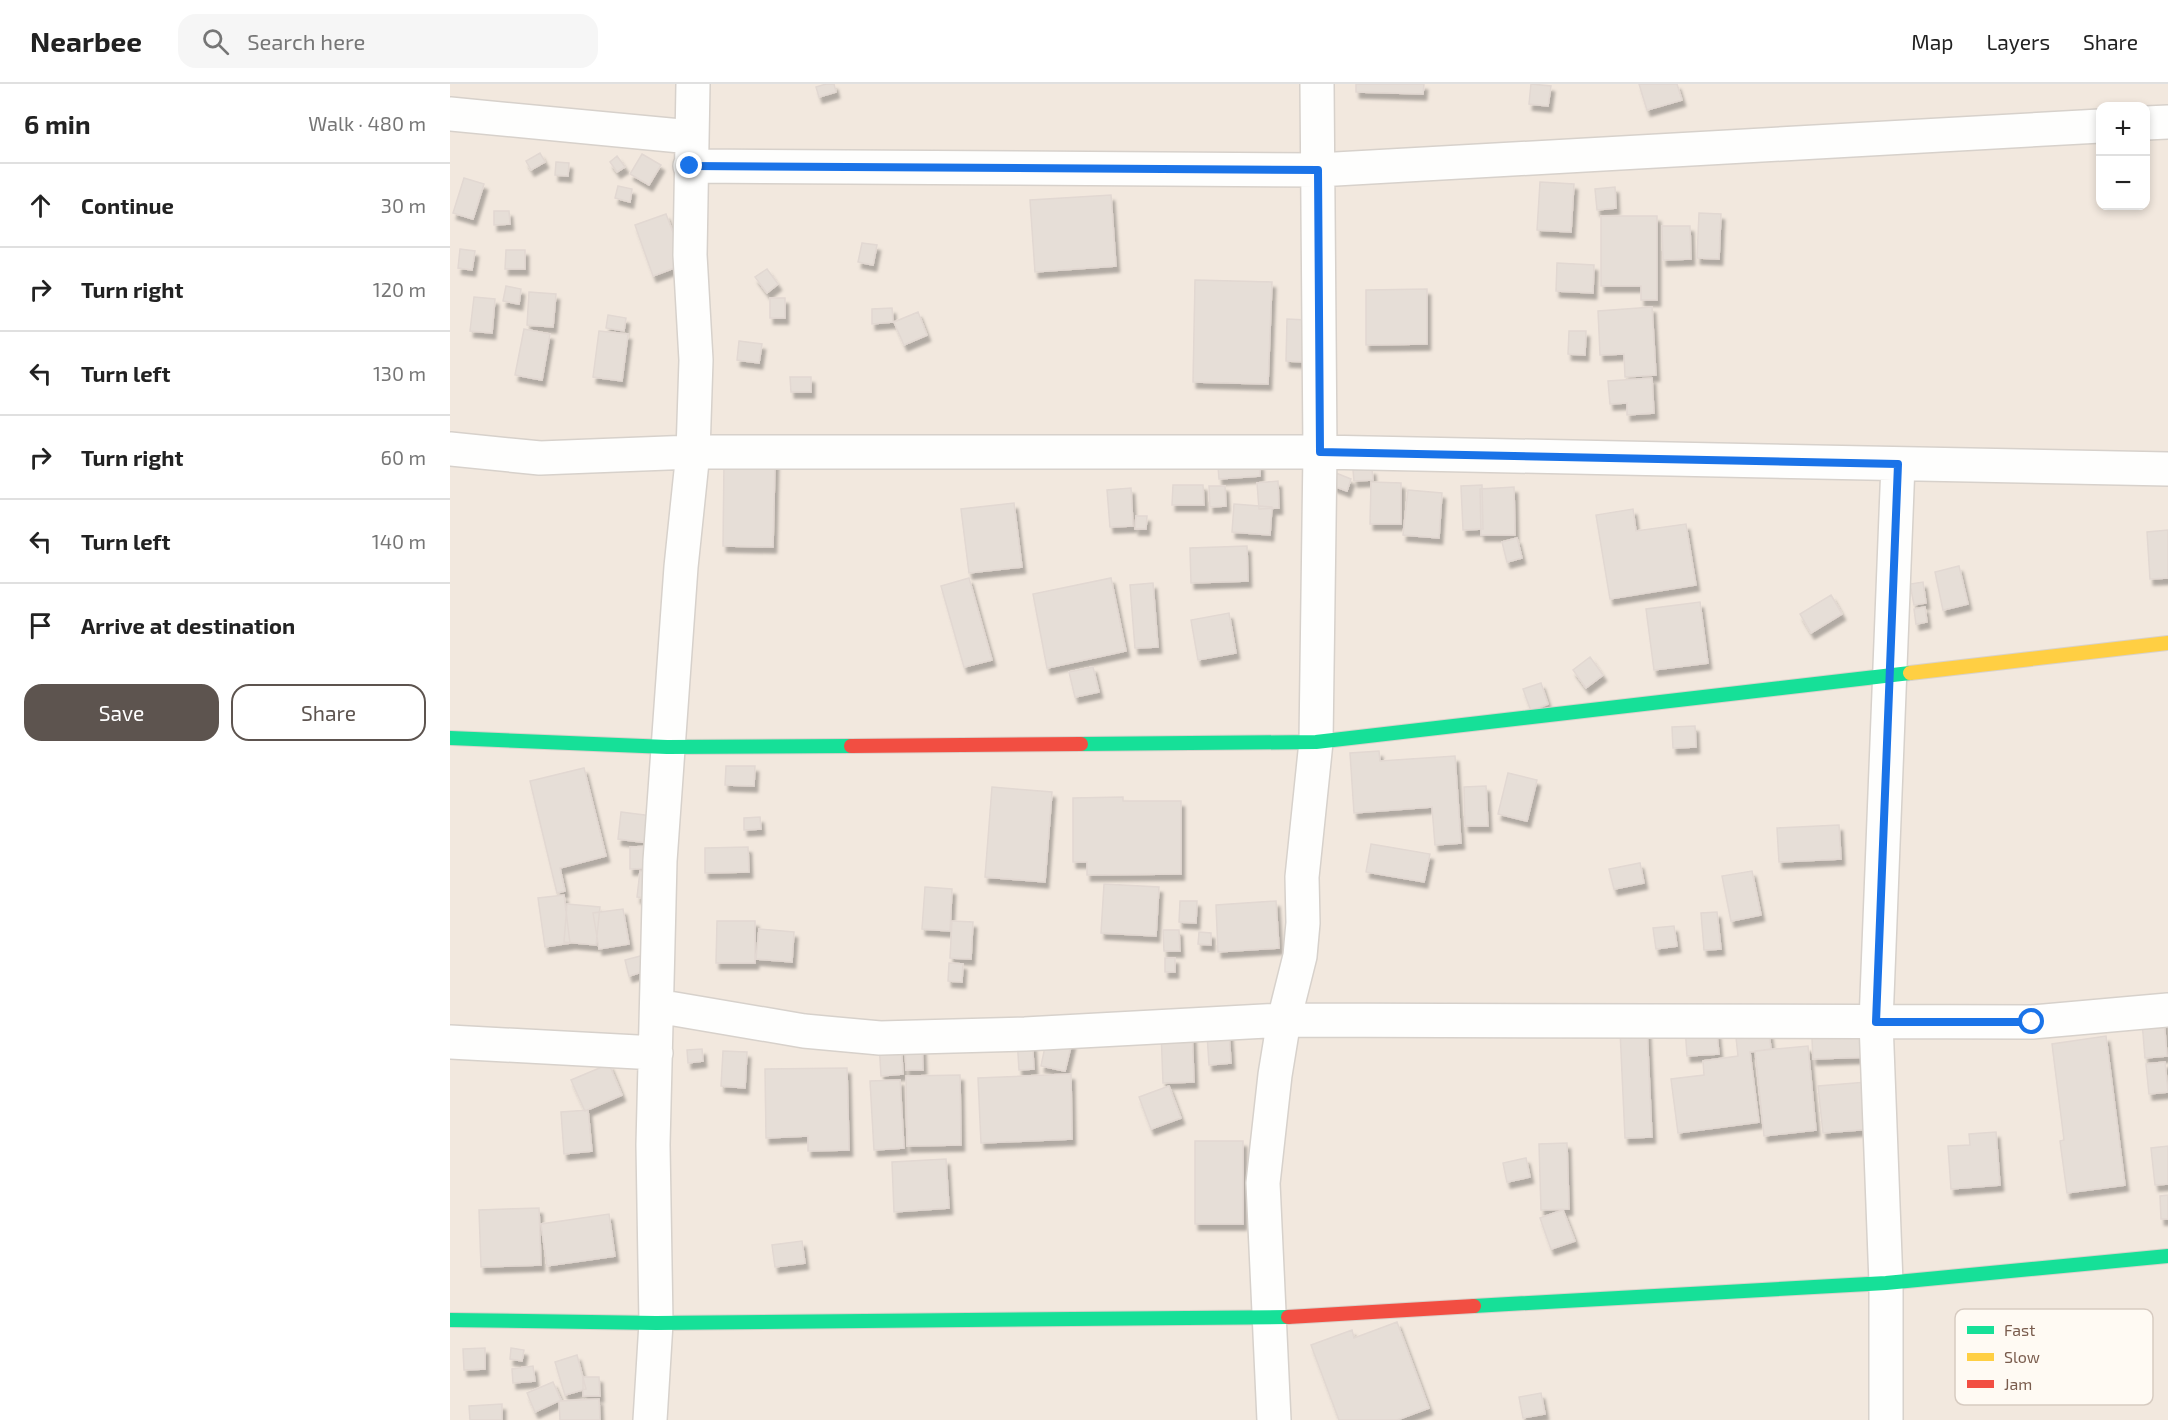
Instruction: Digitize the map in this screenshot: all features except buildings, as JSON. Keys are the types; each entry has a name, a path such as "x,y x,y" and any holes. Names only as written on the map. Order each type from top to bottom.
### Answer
{"street":[{"path":"650,1420 656,1323 653,1166 660,861 681,567 693,452 696,360 690,255 693,84"},
{"path":"1275,1420 1263,1183 1284,1020 1300,956 1303,923 1302,877 1316,742 1320,452 1317,84"},
{"path":"450,114 691,152 1318,170 2096,126"},
{"path":"2150,123 2168,122"},
{"path":"450,449 540,458 693,452 1320,452 2168,469"},
{"path":"1886,1420 1886,1283 1876,1022 1898,464"},
{"path":"450,738 667,747 1316,742 2168,643"},
{"path":"657,1006 804,1031 880,1038 1025,1034 1284,1020 2032,1022 2168,1010"},
{"path":"450,1042 656,1053"},
{"path":"450,1320 656,1323 1269,1318 1886,1283 2168,1256"}],"shaded area":[{"path":"450,84 2168,84 2168,1420 450,1420"}],"traffic: fast":[{"path":"1081,744 1316,742 1910,673"},
{"path":"450,738 667,747 851,746"},
{"path":"1474,1306 1886,1283 2168,1256"},
{"path":"450,1320 656,1323 1288,1317"}],"traffic: slow":[{"path":"1910,673 2168,643"}],"traffic: jam":[{"path":"851,746 1081,744"},
{"path":"1288,1317 1474,1306"}],"route":[{"path":"690,166 1318,170 1320,452 1898,464 1876,1022 2032,1022"}]}
